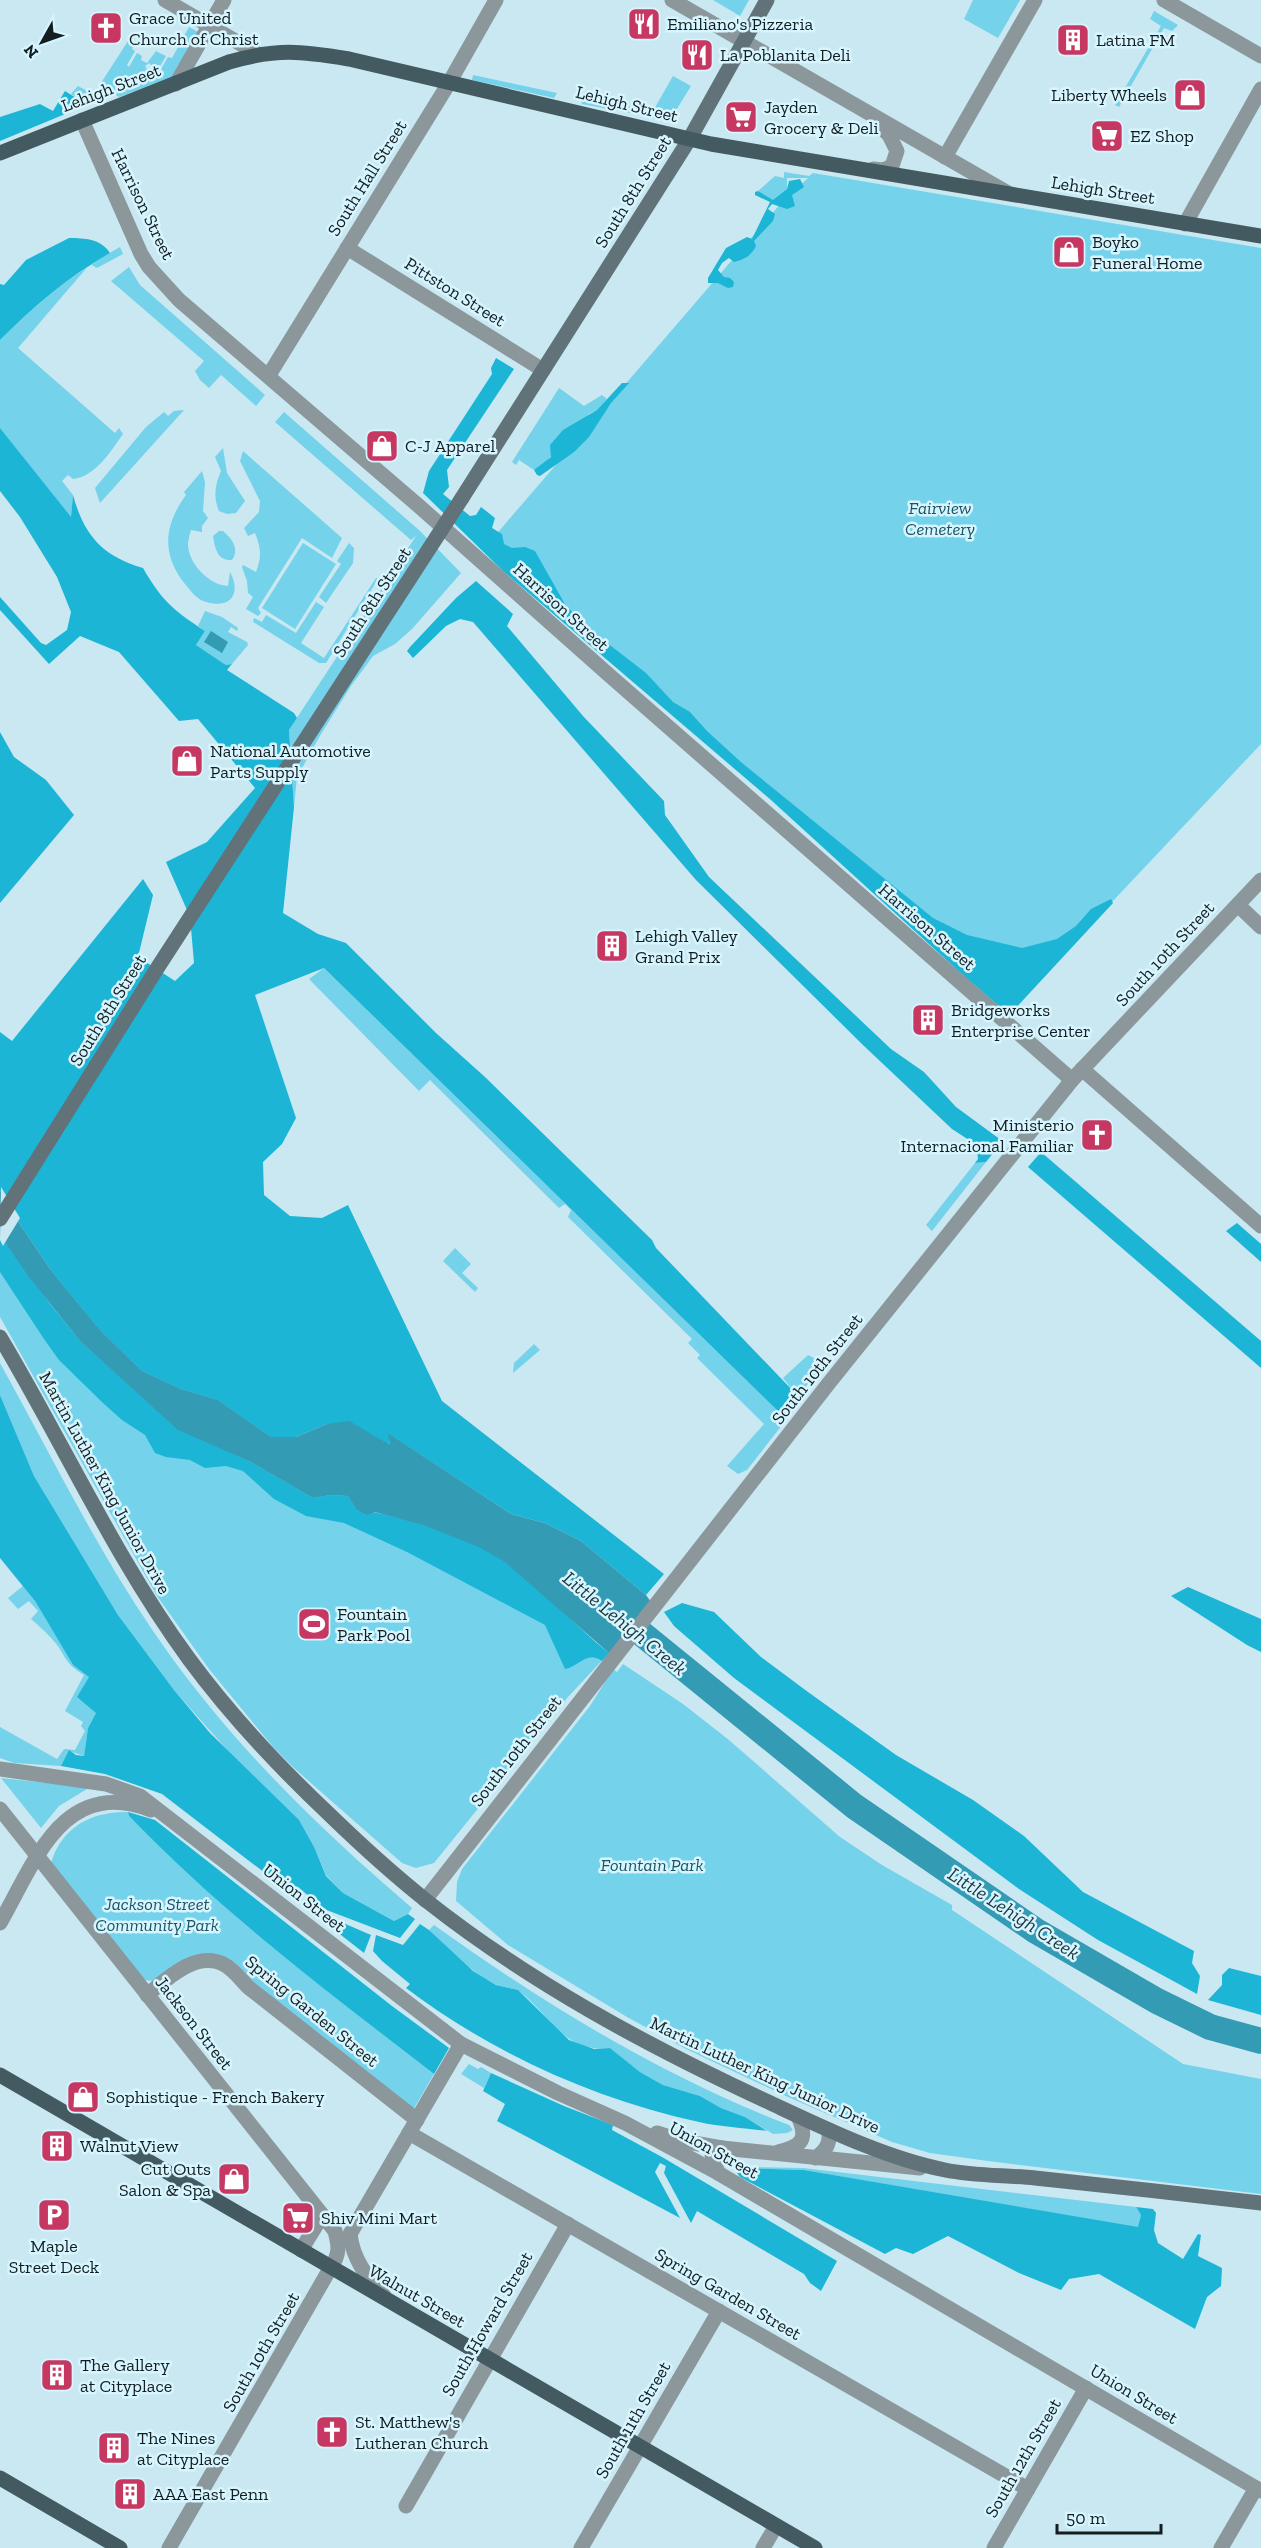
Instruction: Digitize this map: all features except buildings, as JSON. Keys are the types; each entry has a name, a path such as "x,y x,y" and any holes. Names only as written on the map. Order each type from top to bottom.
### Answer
{"main road":[{"name":"South 8th Street","path":"0,1219 158,967 279,784 689,140 767,0"},
{"name":"Lehigh Street","path":"0,153 229,62 258,54 301,51 349,59 689,140 1261,236"},
{"name":"Martin Luther King Junior Drive","path":"0,1337 120,1555 189,1660 212,1690 286,1773 376,1859 425,1900 507,1959 591,2011 689,2065 829,2130 902,2158 947,2171 1041,2178 1261,2203"},
{"name":"Walnut Street","path":"0,2075 815,2548"},
{"path":"0,2478 120,2548"}],"street":[{"path":"165,0 258,54"},
{"path":"176,84 224,0"},
{"name":"South Hall Street","path":"269,375 449,83 496,0"},
{"path":"672,0 1011,195"},
{"path":"945,157 1035,0"},
{"path":"1164,0 1261,56"},
{"path":"1185,224 1261,89"},
{"path":"828,164 883,170 892,166 897,151 889,135 861,108"},
{"name":"Harrison Street","path":"82,120 149,267 179,300 269,375 1077,1075 1261,1226"},
{"name":"Pittston Street","path":"347,248 543,370"},
{"name":"South 10th Street","path":"425,1900 829,1383 1077,1075 1261,880"},
{"path":"1238,905 1261,927"},
{"name":"Union Street","path":"0,1769 123,1789 140,1796 461,2044 549,2089 625,2123 718,2173 1258,2489"},
{"name":"Union Street","path":"0,1923 38,1857 63,1821 84,1807 98,1802 129,1803 168,1816"},
{"name":"Jackson Street","path":"0,1809 335,2231"},
{"name":"Spring Garden Street","path":"147,1995 185,1967 202,1961 223,1964 413,2126 568,2224 1028,2489"},
{"path":"392,2304 358,2264 350,2234 461,2044"},
{"path":"772,2153 798,2145 803,2138 804,2129 798,2115"},
{"path":"625,2123 682,2140 722,2148 947,2171"},
{"path":"816,2158 826,2150 830,2141 829,2130"},
{"path":"718,2173 712,2155 716,2150 722,2148"},
{"path":"301,2250 317,2224 309,2198"},
{"name":"South Howard Street","path":"406,2506 568,2224"},
{"path":"335,2231 341,2235 350,2234"},
{"path":"331,2268 338,2256 339,2248 335,2231"},
{"name":"South 10th Street","path":"170,2548 331,2268"},
{"name":"South 11th Street","path":"582,2548 719,2311"},
{"name":"South 12th Street","path":"994,2548 1086,2388"},
{"path":"1221,2548 1258,2489"},
{"path":"763,2548 776,2526"}],"green space":[{"path":"713,0 749,0 740,16"},
{"path":"973,0 1020,0 998,38 964,19"},
{"path":"1154,11 1178,25 1172,31 1164,28 1119,107 1115,105 1161,26 1150,19"},
{"path":"189,27 198,32 171,78 119,97 99,86 128,41 135,44 132,49 135,51 127,65 129,67 137,53 142,56 141,60 147,63 156,51 166,56 159,68 149,63 145,66 147,69 143,73 148,78 155,69 160,71 168,57 172,58"},
{"path":"473,75 557,93 554,98 472,80"},
{"path":"673,76 691,86 670,120 649,118"},
{"path":"78,86 102,99 87,105 71,94"},
{"path":"581,99 634,108 630,113 582,104"},
{"name":"Fairview Cemetery","path":"784,172 809,176 813,173 1261,248 1261,744 1011,1009 487,545 782,202 808,178 787,178 787,189 773,201 758,191 775,176 784,178"},
{"path":"120,247 123,254 97,268 91,265"},
{"path":"88,267 18,348 115,433 119,428 123,434 108,455 88,474 73,479 68,475 62,481 73,495 71,518 0,428 0,340 42,301"},
{"path":"129,267 140,285 265,395 256,406 221,375 209,388 200,380 195,371 204,361 111,281"},
{"path":"559,388 584,406 602,395 607,399 597,410 589,414 543,465 534,470 519,460 516,465 512,462"},
{"path":"184,410 100,503 95,488 146,427 164,412 168,416 174,411"},
{"path":"284,412 420,531 461,573 412,629 395,644 373,656 351,686 297,777 294,807 289,730 416,536 411,540 275,422"},
{"path":"223,448 227,473 245,501 236,513 227,514 219,511 215,496 221,471 215,457"},
{"path":"243,451 342,538 332,558 302,538 258,608 261,613 258,616 246,609 253,597 248,593 242,567 243,565 256,572 258,566 260,548 257,538 255,533 248,536 244,528 259,512 260,501 240,461"},
{"path":"202,471 205,482 203,511 208,518 202,526 202,532 191,530 188,542 189,551 196,565 207,577 221,585 228,586 230,572 235,587 232,598 214,604 199,599 177,573 169,551 168,540 173,517 186,495 184,492"},
{"path":"223,531 234,544 235,552 232,560 220,556 216,549 213,536"},
{"path":"303,543 336,564 295,629 262,608"},
{"path":"349,543 354,548 353,563 326,603 319,597 341,564 337,561"},
{"path":"376,578 378,579 326,663 319,663 253,622 254,618 262,622 266,615 296,633 316,602 324,607 301,643 324,658"},
{"path":"205,611 222,617 238,628 237,631 231,627 228,632 247,642 248,645 232,664 226,665 196,645 205,631 198,626"},
{"path":"324,968 780,1413 795,1393 783,1378 808,1355 824,1363 789,1408 793,1411 747,1470 738,1474 727,1466 764,1424 697,1358 700,1355 688,1343 692,1339 568,1217 571,1210 565,1204 559,1208 430,1080 419,1091 309,979"},
{"path":"986,1162 932,1231 926,1225 975,1163"},
{"path":"0,1235 609,1653 568,1697 434,1863 416,1868 402,1863 295,1769 273,1747 209,1669 157,1596 0,1317"},
{"path":"455,1248 471,1264 462,1273 478,1288 475,1292 443,1261"},
{"path":"534,1344 540,1350 513,1373 514,1363"},
{"path":"0,1363 112,1566 181,1670 241,1743 306,1812 412,1908 408,1914 394,1921 343,1893 326,1875 315,1849 174,1690 118,1615 34,1476 0,1395"},
{"path":"23,1586 35,1601 73,1665 90,1677 96,1713 88,1728 84,1756 69,1751 61,1766 14,1763 0,1758 0,1727 57,1759 64,1749 75,1750 85,1731 81,1726 83,1722 65,1711 84,1675 68,1662 57,1644 31,1619 38,1611 29,1601 18,1609 8,1598"},
{"name":"Fountain Park","path":"623,1664 683,1704 729,1740 840,1837 882,1865 952,1905 952,1910 1183,2064 1261,2079 1261,2194 930,2153 892,2142 686,2049 627,2017 508,1945 456,1901 457,1882 462,1869 590,1706 613,1669 617,1672"},
{"path":"1,1778 87,1789 59,1806 41,1828"},
{"name":"Jackson Street Community Park","path":"128,1812 129,1816 164,1852 239,1919 434,2074 413,2110 226,1960 215,1955 192,1956 153,1981 144,1980 51,1863 63,1839 80,1823 103,1814"},
{"path":"434,1925 518,1983 605,2036 695,2084 789,2125 793,2130 773,2134 745,2117 721,2108 700,2096 663,2085 640,2072 610,2048 594,2048 569,2039 520,1992 496,1985 467,1966 429,1930"},
{"path":"469,2064 491,2073 484,2088 461,2074"},
{"path":"739,2168 803,2168 1136,2207 1141,2215 1139,2228 804,2170"}],"shaded area":[{"path":"65,91 87,105 0,141 0,117 40,104 53,111"},
{"path":"800,179 804,187 792,195 795,206 787,209 772,204 768,209 775,214 773,221 754,241 756,246 752,252 741,260 734,262 729,258 722,263 718,270 724,277 734,282 733,287 708,283 708,278 726,248 747,237 752,239 770,202 755,195 755,192 758,191 773,200 787,189 789,181"},
{"path":"69,238 97,242 110,253 52,293 0,340 0,284 4,285 26,260"},
{"path":"496,358 514,369 447,470 449,487 443,494 470,516 476,515 481,507 495,518 492,528 502,534 504,544 512,548 525,547 535,551 566,606 593,632 646,673 673,702 690,712 742,763 933,918 967,935 1022,948 1057,939 1076,926 1091,909 1111,899 1113,903 1014,1010 1010,1011 1000,1007 964,976 771,800 503,571 423,493 429,471 492,374 491,368"},
{"path":"622,383 629,383 611,403 589,437 574,452 540,476 537,475 534,470 551,457 550,445 563,430 597,410"},
{"path":"0,428 71,517 73,495 83,522 97,542 116,557 143,568 169,604 205,631 196,645 226,665 232,664 227,670 294,713 297,718 289,730 294,807 283,913 318,934 346,943 436,1033 485,1077 652,1240 656,1248 795,1393 780,1413 324,968 255,995 296,1118 282,1144 263,1162 264,1195 290,1216 322,1218 348,1205 442,1401 664,1574 646,1595 581,1541 545,1523 511,1514 389,1434 390,1446 327,1424 296,1437 271,1437 218,1400 181,1389 142,1371 101,1331 53,1273 0,1190 0,1032 12,1041 143,879 153,895 138,957 175,981 194,963 190,917 166,862 207,842 255,788 198,719 179,721 119,652 80,636 49,664 0,610 0,597 41,643 46,645 67,630 71,612 57,577 20,517 0,491"},
{"path":"476,581 513,614 507,626 583,716 664,801 665,815 709,877 891,1049 924,1072 956,1107 1001,1140 1002,1142 986,1162 975,1163 978,1159 977,1151 972,1142 952,1129 864,1046 696,880 473,622 460,619 446,626 413,658 407,651 410,647 456,598"},
{"path":"0,732 14,757 46,780 74,815 0,903"},
{"path":"1041,1152 1261,1341 1261,1368 1028,1167"},
{"path":"1237,1223 1261,1244 1261,1262 1226,1231"},
{"path":"0,1235 80,1341 178,1429 251,1462 313,1498 330,1495 348,1496 356,1509 434,1528 473,1543 506,1562 609,1653 602,1661 592,1657 565,1669 545,1625 407,1552 344,1523 306,1516 274,1499 243,1471 226,1466 205,1468 190,1460 155,1453 145,1435 122,1420 103,1403 59,1360 44,1339 0,1272"},
{"path":"0,1395 34,1476 118,1615 174,1690 210,1733 299,1820 315,1849 326,1876 343,1893 394,1921 408,1914 415,1919 400,1938 324,1909 298,1887 291,1893 162,1794 105,1774 61,1766 69,1750 76,1755 84,1756 88,1728 96,1713 77,1697 89,1677 73,1665 35,1601 0,1558"},
{"path":"1188,1587 1261,1619 1261,1652 1171,1596"},
{"path":"682,1603 714,1612 761,1657 808,1692 896,1755 973,1800 1024,1836 1083,1892 1194,1951 1192,1963 1200,1976 1197,1994 1098,1940 1019,1889 734,1678 674,1626 664,1612"},
{"path":"128,1812 155,1820 449,2048 434,2074 239,1919 164,1852 129,1816"},
{"path":"327,1916 371,1935 364,1953 323,1921"},
{"path":"420,1924 473,1971 496,1985 518,1990 569,2040 594,2049 610,2048 640,2072 663,2085 700,2096 721,2108 745,2117 767,2131 699,2122 621,2100 545,2071 473,2033 406,1988 410,1984 373,1951 376,1935 403,1945"},
{"path":"1229,1968 1261,1976 1261,2015 1208,2000 1222,1985 1222,1975"},
{"path":"491,2073 613,2125 612,2130 662,2157 837,2261 821,2291 810,2283 804,2274 697,2211 691,2223 664,2173 666,2166 660,2163 655,2172 680,2218 497,2121 505,2104 483,2091"},
{"path":"739,2168 804,2170 1138,2227 1141,2215 1136,2207 1153,2209 1156,2213 1154,2230 1158,2243 1183,2259 1198,2234 1201,2235 1198,2256 1222,2268 1221,2286 1207,2297 1195,2329 1099,2274 1069,2279 1061,2290 1019,2273 948,2236 913,2254 896,2248 885,2254 740,2177 737,2173"}],"water":[{"path":"211,631 228,642 222,653 204,642"},
{"path":"0,1190 53,1273 101,1331 142,1371 181,1389 218,1400 271,1437 296,1437 327,1424 349,1421 390,1445 388,1433 511,1514 545,1523 581,1541 646,1595 651,1602 609,1653 505,1562 479,1547 423,1525 375,1512 367,1515 356,1509 348,1496 330,1495 313,1498 251,1462 178,1430 80,1341 29,1277 0,1235"}],"pier":[{"path":"1,1187 20,1218 3,1246 0,1240"}],"waterway":[{"name":"Little Lehigh Creek","path":"615,1612 854,1806 1036,1931 1157,2001 1210,2027 1261,2041"}],"place":[{"name":"Emiliano's Pizzeria","path":"644,24"},
{"name":"Grace United Church of Christ","path":"106,28"},
{"name":"Latina FM","path":"1073,40"},
{"name":"La Poblanita Deli","path":"697,55"},
{"name":"Liberty Wheels","path":"1190,95"},
{"name":"Jayden Grocery & Deli","path":"741,117"},
{"name":"EZ Shop","path":"1107,136"},
{"name":"Boyko Funeral Home","path":"1069,252"},
{"name":"C-J Apparel","path":"382,446"},
{"name":"National Automotive Parts Supply","path":"187,761"},
{"name":"Lehigh Valley Grand Prix","path":"612,946"},
{"name":"Bridgeworks Enterprise Center","path":"928,1020"},
{"name":"Ministerio Internacional Familiar","path":"1097,1135"},
{"name":"Fountain Park Pool","path":"314,1624"},
{"name":"Sophistique - French Bakery","path":"83,2097"},
{"name":"Walnut View","path":"57,2146"},
{"name":"Cut Outs Salon & Spa","path":"234,2179"},
{"name":"Maple Street Deck","path":"54,2215"},
{"name":"Shiv Mini Mart","path":"298,2218"},
{"name":"The Gallery at Cityplace","path":"57,2375"},
{"name":"St. Matthew's Lutheran Church","path":"332,2432"},
{"name":"The Nines at Cityplace","path":"114,2448"},
{"name":"AAA East Penn","path":"130,2494"}]}
